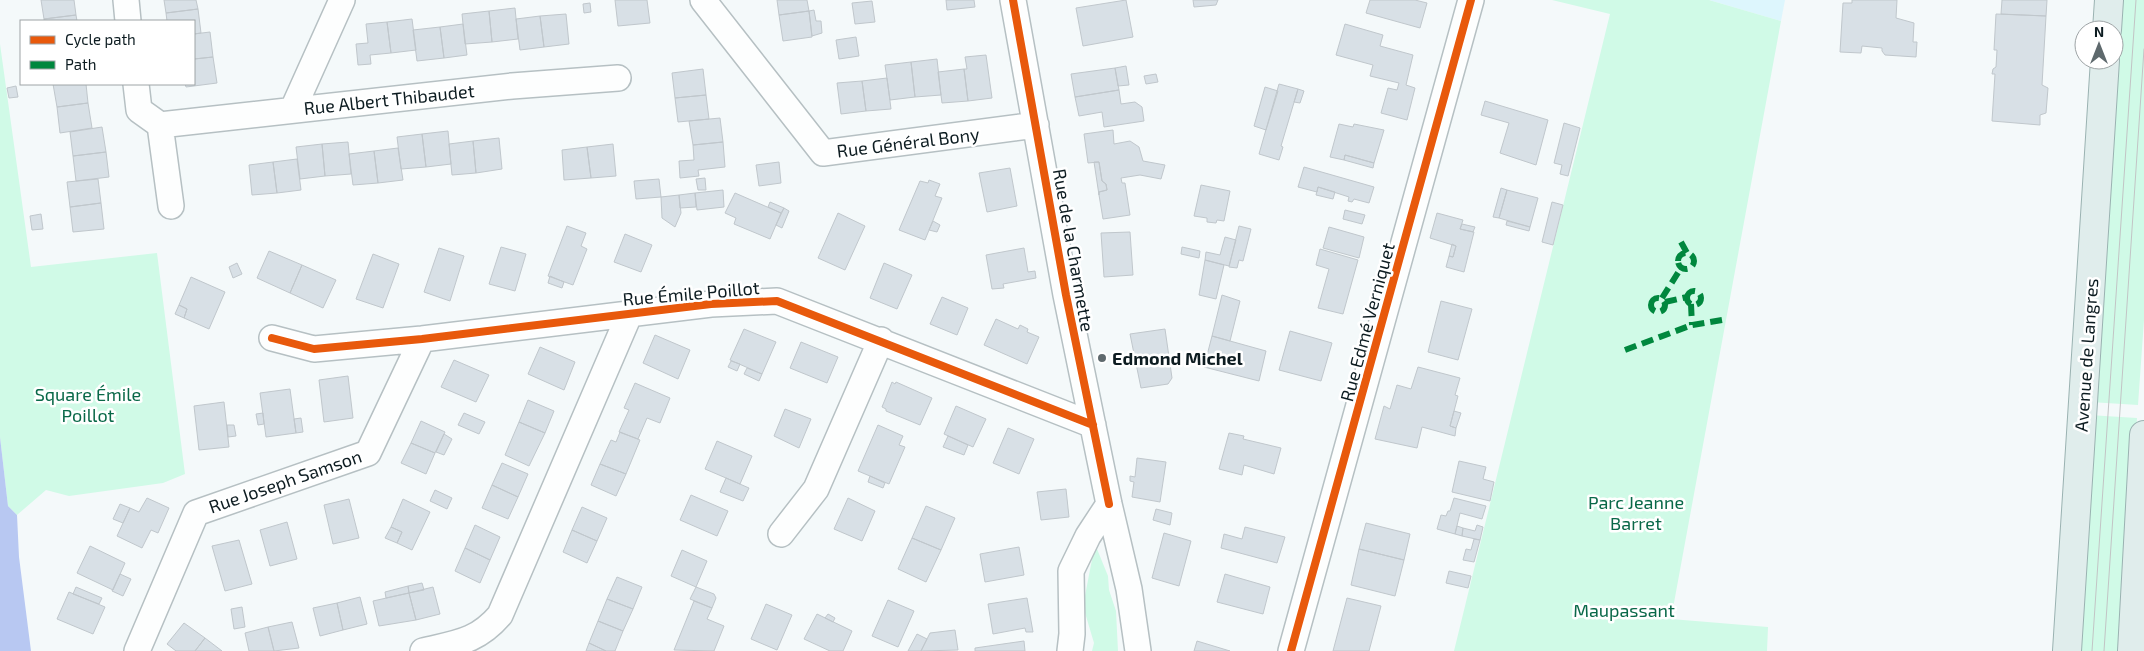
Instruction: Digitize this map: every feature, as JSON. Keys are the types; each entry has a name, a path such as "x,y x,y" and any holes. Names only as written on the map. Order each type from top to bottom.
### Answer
{"main road":[{"path":"2108,20 2109,0"},
{"name":"Avenue de Langres","path":"2067,651 2104,70"},
{"path":"2132,651 2144,435"}],"street":[{"path":"126,0 128,20"},
{"path":"293,109 342,0"},
{"name":"Rue Général Bony","path":"703,0 823,153 1036,125"},
{"name":"Rue de la Charmette","path":"1013,0 1066,295 1104,470 1109,504 1129,589 1138,651"},
{"name":"Rue Edmé Verniquet","path":"1291,651 1471,0"},
{"name":"Rue Albert Thibaudet","path":"160,125 512,86 618,78"},
{"path":"136,85 139,110 160,125 171,206"},
{"name":"Rue Émile Poillot","path":"272,338 314,349 422,339 711,304 777,301 881,340 1093,425"},
{"path":"423,651 473,638 489,628 500,615 630,314"},
{"name":"Rue Joseph Samson","path":"137,651 196,513 368,452 422,339"},
{"path":"781,534 816,489 881,340"},
{"path":"1070,651 1072,634 1071,572 1088,536 1109,504"}],"shaded area":[{"path":"1709,0 1785,0 1781,21"}],"green space":[{"path":"1552,0 1709,0 1781,21 1671,619 1768,627 1767,651 1454,651 1610,14"},
{"path":"2116,0 2144,0 2144,320 2138,405 2090,402 2113,70 2124,70 2124,20 2115,20"},
{"name":"Square Émile Poillot","path":"0,44 31,267 157,253 185,474 163,483 69,496 46,490 17,515 8,506 0,437"},
{"path":"2089,415 2137,418 2123,651 2074,651"},
{"path":"1095,544 1108,576 1109,590 1116,611 1118,651 1092,651 1094,643 1083,606"}],"water":[{"path":"0,437 8,506 17,515 19,557 31,651 0,651"}],"building":[{"path":"41,0 74,0 76,15 44,19"},
{"path":"164,0 196,0 198,9 166,13"},
{"path":"615,0 647,0 650,23 618,26"},
{"path":"777,0 807,0 809,11 779,15"},
{"path":"946,0 974,0 975,7 947,10"},
{"path":"1126,0 1133,37 1083,46 1076,8"},
{"path":"1193,0 1218,0 1216,5 1194,7"},
{"path":"1370,0 1415,0 1427,3 1420,28 1366,13"},
{"path":"1852,0 1897,0 1896,18 1914,23 1913,42 1917,42 1916,57 1885,55 1882,48 1862,46 1861,53 1840,52 1843,3 1852,3"},
{"path":"2002,0 2047,0 2046,16 2001,14"},
{"path":"872,1 875,22 855,24 852,3"},
{"path":"590,3 591,12 584,13 583,4"},
{"path":"515,8 518,39 492,42 489,11"},
{"path":"198,9 201,33 195,34 195,20 167,20 166,13"},
{"path":"814,10 816,21 821,21 822,33 812,36 809,11"},
{"path":"489,11 492,42 465,44 462,14"},
{"path":"809,11 812,37 783,41 779,15"},
{"path":"566,14 569,44 544,47 540,16"},
{"path":"1996,14 2046,16 2042,85 2048,88 2046,113 2040,115 2040,125 1992,121 1995,74 1992,74 1993,69 1996,67 1997,50 1994,50"},
{"path":"76,15 77,20 44,20"},
{"path":"540,16 544,47 520,50 516,19"},
{"path":"412,19 416,50 391,53 387,22"},
{"path":"387,22 391,53 370,55 371,64 358,65 356,44 368,43 366,24"},
{"path":"463,24 467,55 444,58 440,27"},
{"path":"1345,24 1383,35 1380,46 1413,55 1406,85 1415,88 1407,120 1381,113 1388,88 1397,90 1399,83 1370,76 1373,65 1336,55"},
{"path":"440,27 444,58 417,61 413,30"},
{"path":"210,32 213,57 195,59 195,34"},
{"path":"856,37 859,56 839,59 836,40"},
{"path":"986,55 992,98 968,101 964,69 967,69 965,57"},
{"path":"213,57 217,83 186,87 185,85 195,85 195,59"},
{"path":"937,59 941,95 915,97 911,62"},
{"path":"911,62 915,97 890,100 885,65"},
{"path":"1126,66 1129,85 1118,86 1115,68"},
{"path":"1115,68 1119,90 1075,97 1071,74"},
{"path":"703,69 706,95 675,98 672,73"},
{"path":"964,69 968,101 942,103 938,72"},
{"path":"1156,74 1158,82 1146,84 1144,76"},
{"path":"887,78 891,109 866,111 862,81"},
{"path":"862,81 866,111 841,114 837,83"},
{"path":"1279,84 1298,89 1281,146 1283,147 1279,160 1259,154"},
{"path":"53,85 86,85 88,103 57,107"},
{"path":"16,86 18,97 9,98 7,88"},
{"path":"1265,87 1278,91 1266,130 1254,126"},
{"path":"1298,89 1304,91 1300,103 1294,102"},
{"path":"1119,90 1121,104 1135,102 1142,107 1144,121 1104,127 1102,112 1079,116 1075,97"},
{"path":"706,95 709,119 678,122 675,98"},
{"path":"1485,101 1548,120 1536,165 1500,153 1509,123 1481,115"},
{"path":"88,103 92,128 60,133 57,107"},
{"path":"720,118 723,142 693,145 689,121"},
{"path":"1564,123 1580,128 1568,176 1560,174 1562,165 1554,163"},
{"path":"1339,124 1353,127 1354,124 1384,130 1374,163 1345,155 1344,160 1330,157"},
{"path":"102,127 106,152 73,156 70,132"},
{"path":"1113,130 1114,144 1130,141 1139,147 1143,161 1165,165 1161,179 1140,175 1121,178 1122,183 1125,183 1130,215 1103,219 1099,192 1107,190 1106,184 1102,181 1099,162 1088,163 1084,134"},
{"path":"448,131 451,164 426,167 422,134"},
{"path":"422,134 426,167 401,169 397,137"},
{"path":"499,138 502,169 476,173 473,141"},
{"path":"473,141 476,173 452,175 449,144"},
{"path":"348,142 351,174 325,176 322,144"},
{"path":"723,142 725,167 698,170 699,176 680,178 679,161 694,160 693,145"},
{"path":"322,144 325,176 300,179 296,147"},
{"path":"613,144 616,176 591,178 587,147"},
{"path":"587,147 591,178 564,180 562,150"},
{"path":"398,148 403,180 378,183 374,151"},
{"path":"374,151 378,183 353,185 349,154"},
{"path":"106,152 109,177 76,181 73,156"},
{"path":"1345,155 1374,163 1373,168 1344,160"},
{"path":"297,159 301,190 277,193 273,162"},
{"path":"273,162 277,193 252,195 249,165"},
{"path":"779,162 781,183 759,186 756,165"},
{"path":"1094,162 1099,162 1102,181 1106,184 1107,190 1099,192 1099,195"},
{"path":"1304,167 1374,187 1369,203 1354,199 1352,202 1348,201 1349,197 1318,187 1317,192 1298,187"},
{"path":"1010,168 1017,206 987,212 979,173"},
{"path":"705,178 706,190 698,190 696,179"},
{"path":"98,179 101,203 70,207 67,182"},
{"path":"659,179 661,197 636,199 634,181"},
{"path":"929,180 940,184 935,196 942,198 925,240 899,230 920,181 928,183"},
{"path":"1201,185 1230,191 1224,221 1217,220 1216,223 1207,222 1207,218 1194,216"},
{"path":"1318,187 1335,192 1333,199 1316,195"},
{"path":"1501,188 1507,190 1499,218 1493,217"},
{"path":"723,190 724,207 697,210 695,193"},
{"path":"1507,190 1538,198 1530,227 1499,218"},
{"path":"695,193 696,207 680,208 679,195"},
{"path":"735,193 781,213 770,239 734,224 736,218 725,213"},
{"path":"679,195 681,213 675,227 662,218 661,197"},
{"path":"770,202 784,208 781,213 768,207"},
{"path":"1552,202 1563,205 1553,245 1542,242"},
{"path":"101,203 104,229 73,232 70,207"},
{"path":"784,208 789,211 782,228 776,225"},
{"path":"1345,210 1365,215 1362,224 1343,219"},
{"path":"838,213 865,226 845,270 818,258"},
{"path":"1437,213 1463,220 1460,229 1474,232 1464,272 1446,267 1449,256 1453,257 1456,246 1430,238"},
{"path":"41,214 43,229 32,230 30,216"},
{"path":"933,221 940,225 937,232 929,230"},
{"path":"1507,221 1530,227 1529,231 1506,225"},
{"path":"1462,224 1475,227 1473,232 1460,229"},
{"path":"567,226 586,233 581,246 587,249 573,285 548,276"},
{"path":"1239,226 1251,229 1243,261 1239,260 1237,268 1229,267"},
{"path":"1329,227 1364,237 1359,258 1323,248"},
{"path":"1130,232 1133,275 1104,277 1101,233"},
{"path":"625,234 652,245 641,272 614,262"},
{"path":"1225,237 1236,240 1229,266 1205,260 1206,252 1220,255"},
{"path":"1452,244 1456,246 1453,257 1449,256"},
{"path":"501,247 526,254 515,291 489,284"},
{"path":"1182,247 1200,251 1199,258 1181,254"},
{"path":"439,248 464,256 450,301 424,292"},
{"path":"1024,248 1028,272 1035,271 1036,278 1003,284 1004,288 992,289 986,255"},
{"path":"1320,249 1358,260 1343,314 1318,308 1329,269 1316,265"},
{"path":"269,251 302,265 290,293 257,278"},
{"path":"373,254 399,264 383,308 356,299"},
{"path":"1205,260 1224,265 1216,299 1199,295"},
{"path":"237,263 242,274 233,278 229,267"},
{"path":"884,263 912,275 897,309 870,298"},
{"path":"302,265 336,280 323,308 290,293"},
{"path":"550,276 564,282 562,288 548,283"},
{"path":"191,277 225,292 209,329 184,318 187,309 179,305"},
{"path":"1222,295 1240,301 1230,341 1212,336"},
{"path":"942,297 968,308 957,335 930,324"},
{"path":"1441,301 1472,309 1458,360 1428,352"},
{"path":"179,305 187,309 184,318 175,314"},
{"path":"996,319 1018,329 1020,325 1028,329 1027,332 1039,337 1027,364 984,345"},
{"path":"744,329 776,342 762,374 730,360"},
{"path":"1165,329 1172,378 1168,384 1141,388 1130,334"},
{"path":"1290,331 1332,343 1321,381 1279,370"},
{"path":"655,335 690,350 678,379 643,363"},
{"path":"1212,336 1266,351 1259,381 1204,367"},
{"path":"801,342 838,357 827,383 790,368"},
{"path":"540,347 575,362 564,390 528,374"},
{"path":"454,360 489,375 476,402 441,387"},
{"path":"731,361 740,364 737,371 728,367"},
{"path":"1418,367 1460,378 1455,395 1458,396 1450,426 1456,428 1455,436 1422,427 1417,448 1375,439 1384,406 1390,409 1397,385 1411,389"},
{"path":"747,368 762,374 759,381 744,374"},
{"path":"348,376 353,418 324,422 319,380"},
{"path":"892,382 932,398 920,425 886,411 882,407"},
{"path":"635,383 670,398 660,423 647,418 638,439 619,432 629,410 624,408"},
{"path":"290,389 296,433 266,437 260,393"},
{"path":"528,400 554,411 545,433 519,422"},
{"path":"224,402 229,447 199,450 194,406"},
{"path":"956,406 986,419 973,447 944,434"},
{"path":"785,409 811,419 799,448 774,436"},
{"path":"1454,411 1461,413 1456,428 1450,426"},
{"path":"263,413 264,424 258,425 256,414"},
{"path":"464,413 485,422 479,434 458,425"},
{"path":"301,418 303,432 296,433 294,419"},
{"path":"421,421 445,432 435,453 411,443"},
{"path":"519,422 545,433 529,466 505,455"},
{"path":"227,425 234,425 236,436 228,437"},
{"path":"878,425 903,436 899,445 905,447 889,484 858,471"},
{"path":"1008,428 1034,439 1019,474 993,463"},
{"path":"620,432 640,440 626,474 600,464 611,440 616,442"},
{"path":"1229,433 1244,436 1243,439 1281,448 1274,474 1244,465 1242,475 1219,469"},
{"path":"444,434 452,439 444,455 436,452"},
{"path":"948,436 968,445 964,455 943,447"},
{"path":"717,441 752,456 740,484 705,469"},
{"path":"411,443 435,453 426,474 401,463"},
{"path":"1137,458 1166,462 1160,502 1132,497 1134,482 1130,481 1130,476 1135,477"},
{"path":"1459,461 1486,467 1483,479 1494,482 1490,501 1452,492"},
{"path":"502,463 528,474 518,497 492,485"},
{"path":"600,464 626,474 616,496 591,485"},
{"path":"870,476 885,483 883,488 868,482"},
{"path":"726,478 749,488 743,501 720,492"},
{"path":"492,485 518,497 508,519 482,508"},
{"path":"1066,489 1069,517 1041,520 1037,492"},
{"path":"435,490 452,498 447,509 430,501"},
{"path":"691,495 728,511 717,536 680,520"},
{"path":"147,498 169,508 158,533 151,530 142,548 117,536 130,508 139,512"},
{"path":"848,498 875,511 862,541 834,529"},
{"path":"1454,498 1486,506 1482,519 1460,513 1455,534 1437,529 1441,515 1446,516 1448,511 1450,511"},
{"path":"349,499 359,538 333,544 324,505"},
{"path":"403,499 430,512 412,550 397,543 402,532 391,527"},
{"path":"120,504 130,508 123,523 113,519"},
{"path":"926,506 955,518 941,550 912,538"},
{"path":"582,507 607,518 597,541 572,530"},
{"path":"1156,509 1172,513 1170,525 1153,520"},
{"path":"287,522 297,559 270,566 260,530"},
{"path":"1366,523 1410,534 1404,560 1359,549"},
{"path":"475,525 500,537 490,560 465,548"},
{"path":"1477,525 1483,527 1480,540 1462,536 1463,528 1475,531"},
{"path":"1457,526 1463,528 1462,536 1455,534"},
{"path":"391,527 402,532 397,543 385,538"},
{"path":"1245,527 1285,537 1277,563 1221,548 1224,534 1242,539"},
{"path":"572,530 597,541 587,563 563,552"},
{"path":"1164,533 1191,541 1179,586 1152,578"},
{"path":"912,538 941,550 926,582 898,569"},
{"path":"1474,539 1480,540 1474,562 1463,560 1466,549 1471,550"},
{"path":"239,540 252,584 225,591 212,546"},
{"path":"90,546 125,563 113,590 77,573"},
{"path":"1019,547 1024,575 985,582 980,554"},
{"path":"465,548 490,560 480,583 455,571"},
{"path":"1359,549 1404,560 1395,596 1351,585"},
{"path":"682,550 707,561 696,587 671,576"},
{"path":"1449,571 1471,576 1468,588 1446,583"},
{"path":"120,574 131,579 123,596 112,591"},
{"path":"1225,574 1270,587 1263,614 1217,602"},
{"path":"617,577 642,587 633,609 607,599"},
{"path":"422,583 424,590 409,593 408,586"},
{"path":"408,586 409,593 386,598 385,592"},
{"path":"76,587 102,598 99,604 73,594"},
{"path":"433,587 440,614 416,620 409,593"},
{"path":"696,587 714,594 716,598 712,608 690,599"},
{"path":"69,592 105,607 93,634 57,619"},
{"path":"409,593 416,620 379,626 373,601"},
{"path":"360,597 367,624 343,630 337,603"},
{"path":"1027,598 1033,632 1026,632 1025,628 993,634 988,604"},
{"path":"1347,598 1381,606 1369,651 1333,651"},
{"path":"607,599 633,609 623,631 598,621"},
{"path":"888,600 914,611 898,647 872,636"},
{"path":"694,601 712,608 707,619 724,626 714,651 674,650"},
{"path":"337,603 343,630 320,636 313,608"},
{"path":"766,604 792,615 777,650 751,639"},
{"path":"242,607 245,627 234,629 231,609"},
{"path":"817,614 852,631 843,651 830,651 804,639"},
{"path":"828,614 835,618 833,622 825,618"},
{"path":"598,621 623,631 615,651 606,651 589,643"},
{"path":"292,622 299,648 274,651 268,627"},
{"path":"184,623 205,638 195,651 176,651 167,644"},
{"path":"268,627 274,651 249,651 245,633"},
{"path":"955,630 958,650 921,651 930,633"},
{"path":"917,634 927,639 921,651 908,651"},
{"path":"205,638 222,651 195,651"},
{"path":"1024,641 1025,651 975,651 975,648"},
{"path":"1197,641 1230,651 1194,651"},
{"path":"589,643 606,651 586,651"}],"tram line":[{"path":"2092,651 2136,0"},
{"path":"2104,651 2144,49"}],"marked path":[{"path":"1681,242 1687,253"},
{"path":"1686,253 1692,255 1694,261 1692,267 1686,269 1680,267 1678,261 1680,255 1686,253"},
{"path":"1662,298 1681,268"},
{"path":"1691,291 1697,291 1701,298 1697,305 1691,305 1687,301 1687,295 1691,291"},
{"path":"1665,302 1687,297"},
{"path":"1655,298 1661,298 1665,305 1661,312 1655,312 1651,308 1651,302 1655,298"},
{"path":"1691,304 1692,325"},
{"path":"1625,350 1692,325 1722,320"}],"cycle path":[{"path":"1013,0 1066,295 1109,504"},
{"path":"1291,651 1471,0"},
{"path":"272,338 314,349 422,339 711,304 777,301 1093,425"}],"place":[{"name":"Edmond Michel","path":"1102,358"}],"park label":[{"name":"Parc Jeanne Barret","path":"1636,512"},
{"name":"Maupassant","path":"1624,610"}]}
